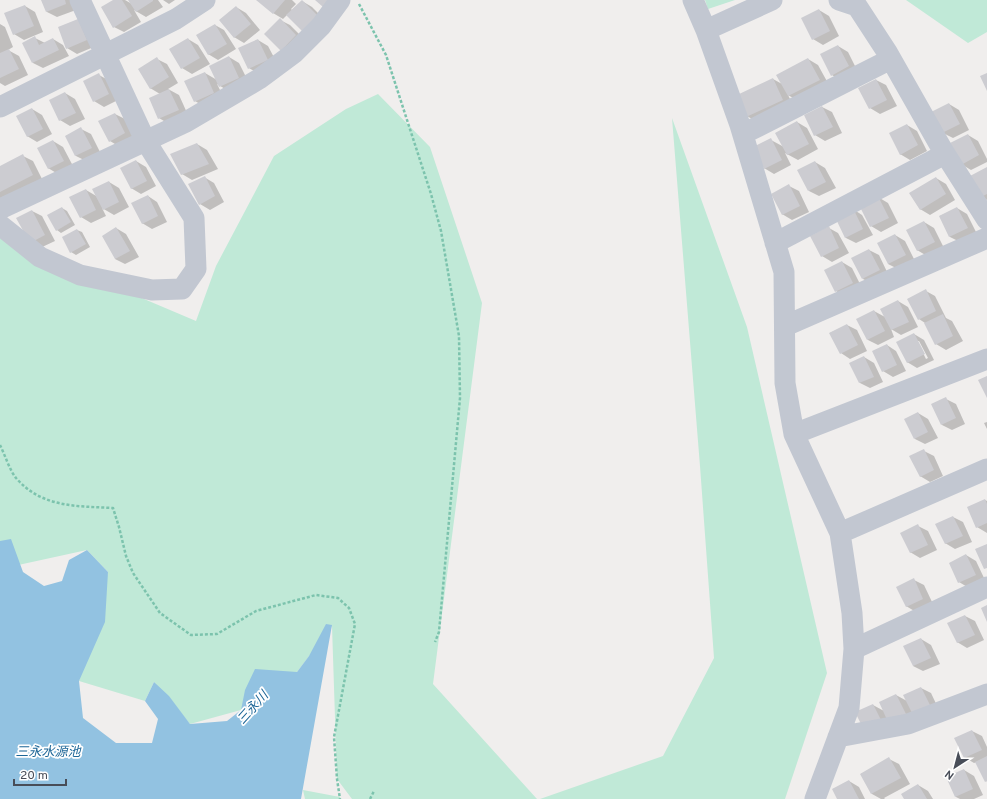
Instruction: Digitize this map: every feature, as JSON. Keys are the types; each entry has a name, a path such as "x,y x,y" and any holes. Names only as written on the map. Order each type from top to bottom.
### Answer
{"street":[{"path":"0,225 40,257 80,276 152,290 182,289 196,269 194,218 145,140 80,0"},
{"path":"0,107 176,19 205,0"},
{"path":"0,209 186,122 259,79 294,53 321,26 340,0"},
{"path":"693,0 706,30 742,134 784,272 785,383 794,434 840,533 852,613 854,649 849,708 815,799"},
{"path":"706,30 772,0"},
{"path":"839,0 857,6 891,60 945,154 987,220"},
{"path":"742,134 891,60"},
{"path":"775,243 945,154"},
{"path":"785,326 987,238"},
{"path":"794,434 987,359"},
{"path":"840,533 987,469"},
{"path":"854,649 987,587"},
{"path":"838,737 908,724 987,694"}],"path":[{"path":"357,0 386,55 431,194 441,231 459,336 460,398 439,632 434,642"},
{"path":"0,445 15,478 33,494 58,504 112,508 119,527 126,556 133,573 160,613 191,635 217,634 256,611 316,595 338,598 348,608 355,624 334,737 340,799"},
{"path":"370,799 374,791"}],"green space":[{"path":"705,0 735,0 708,9"},
{"path":"906,0 987,0 987,32 968,43"},
{"path":"378,94 430,147 482,303 433,684 537,799 352,799 337,779 332,626 297,672 241,710 190,724 154,682 145,701 79,681 108,572 87,550 0,569 0,238 196,321 216,266 274,156 346,109"},
{"path":"672,118 747,327 827,673 785,799 540,799 663,756 714,658"},
{"path":"303,790 340,797 341,799 305,799"}],"water":[{"name":"三永水源池","path":"11,539 23,572 44,586 62,581 69,560 87,550 108,572 105,622 79,681 83,718 116,743 152,743 158,719 145,701 154,682 169,696 190,724 227,721 241,710 245,690 255,669 297,672 309,656 326,624 332,625 301,799 0,799 0,541"}],"building":[{"path":"41,0 65,0 66,4 46,12"},
{"path":"113,0 122,0 132,16 113,28 101,7"},
{"path":"128,0 153,0 153,1 136,12"},
{"path":"256,0 285,0 273,14"},
{"path":"302,0 318,16 303,32 286,15"},
{"path":"315,0 328,0 323,7"},
{"path":"25,5 34,26 13,35 4,13"},
{"path":"236,6 251,24 234,38 219,20"},
{"path":"819,9 830,31 812,40 801,18"},
{"path":"280,18 296,35 281,51 264,34"},
{"path":"78,19 87,40 66,49 58,27"},
{"path":"215,24 227,44 208,55 196,35"},
{"path":"35,36 39,45 53,38 59,50 32,63 22,43"},
{"path":"188,38 200,58 181,69 169,49"},
{"path":"258,39 268,60 248,69 238,48"},
{"path":"838,45 849,66 831,76 820,54"},
{"path":"9,49 19,69 0,78 0,53"},
{"path":"229,56 239,78 219,87 209,66"},
{"path":"157,57 169,77 150,89 138,69"},
{"path":"808,58 820,80 788,96 776,75"},
{"path":"205,72 214,93 194,102 184,81"},
{"path":"99,73 109,94 93,102 83,81"},
{"path":"987,73 987,91 980,76"},
{"path":"773,78 783,100 746,117 737,95"},
{"path":"876,79 887,100 869,109 858,88"},
{"path":"169,89 179,110 158,119 149,98"},
{"path":"65,92 76,113 59,121 49,100"},
{"path":"949,103 960,124 942,133 931,112"},
{"path":"822,106 833,127 814,136 804,115"},
{"path":"32,108 43,129 27,137 16,116"},
{"path":"115,113 125,133 109,142 98,121"},
{"path":"797,121 809,144 787,155 775,133"},
{"path":"907,124 918,145 900,155 889,133"},
{"path":"81,127 92,148 75,156 65,136"},
{"path":"968,134 979,155 961,165 950,143"},
{"path":"771,138 782,160 764,169 753,147"},
{"path":"53,140 64,161 48,169 37,148"},
{"path":"197,143 209,164 181,175 170,154"},
{"path":"23,154 33,175 0,192 0,166"},
{"path":"136,160 147,181 131,189 120,168"},
{"path":"815,161 826,182 808,191 797,170"},
{"path":"987,167 987,194 981,197 970,176"},
{"path":"205,176 215,196 199,205 188,184"},
{"path":"936,177 946,194 920,210 909,193"},
{"path":"109,181 119,202 103,210 92,189"},
{"path":"789,184 800,206 782,215 771,194"},
{"path":"86,189 96,210 80,218 69,197"},
{"path":"148,195 158,216 142,224 131,203"},
{"path":"878,196 889,218 870,227 859,205"},
{"path":"62,207 71,222 56,231 47,215"},
{"path":"957,207 968,228 949,237 939,216"},
{"path":"853,208 863,229 845,238 835,217"},
{"path":"32,210 45,235 30,243 16,218"},
{"path":"924,221 935,242 917,251 906,230"},
{"path":"829,226 839,248 821,257 810,236"},
{"path":"116,227 130,251 115,259 102,236"},
{"path":"77,229 86,244 70,253 62,237"},
{"path":"895,234 906,255 888,264 877,243"},
{"path":"869,249 880,270 862,279 851,258"},
{"path":"842,261 853,283 835,292 824,270"},
{"path":"926,289 936,311 918,320 907,299"},
{"path":"898,300 909,322 891,330 880,309"},
{"path":"874,310 885,331 867,340 856,319"},
{"path":"943,314 953,336 935,345 924,323"},
{"path":"847,324 858,345 840,354 829,333"},
{"path":"914,333 925,354 907,363 896,342"},
{"path":"887,344 897,365 882,372 872,351"},
{"path":"864,356 874,377 859,383 849,363"},
{"path":"987,376 987,398 978,380"},
{"path":"946,397 956,418 941,425 931,404"},
{"path":"918,412 928,432 914,439 904,419"},
{"path":"924,449 934,470 920,477 909,456"},
{"path":"985,499 987,504 987,523 976,528 967,507"},
{"path":"953,516 963,536 945,544 935,524"},
{"path":"918,524 928,545 910,553 900,533"},
{"path":"987,544 987,568 984,569 975,549"},
{"path":"966,554 976,575 958,583 949,563"},
{"path":"914,578 923,599 906,607 896,587"},
{"path":"987,605 987,622 981,608"},
{"path":"965,615 975,635 957,643 947,623"},
{"path":"921,638 931,658 913,666 903,646"},
{"path":"921,687 931,707 913,715 903,695"},
{"path":"896,694 906,714 888,722 879,702"},
{"path":"873,704 883,724 865,732 855,712"},
{"path":"972,730 982,750 964,758 954,738"},
{"path":"987,756 987,781 985,782 975,762"},
{"path":"889,757 901,778 871,794 860,774"},
{"path":"964,769 973,789 955,797 946,777"},
{"path":"849,780 859,799 837,799 832,789"},
{"path":"918,784 927,799 904,799 901,794"}],"water label":[{"name":"三永川","path":"252,707"}]}
